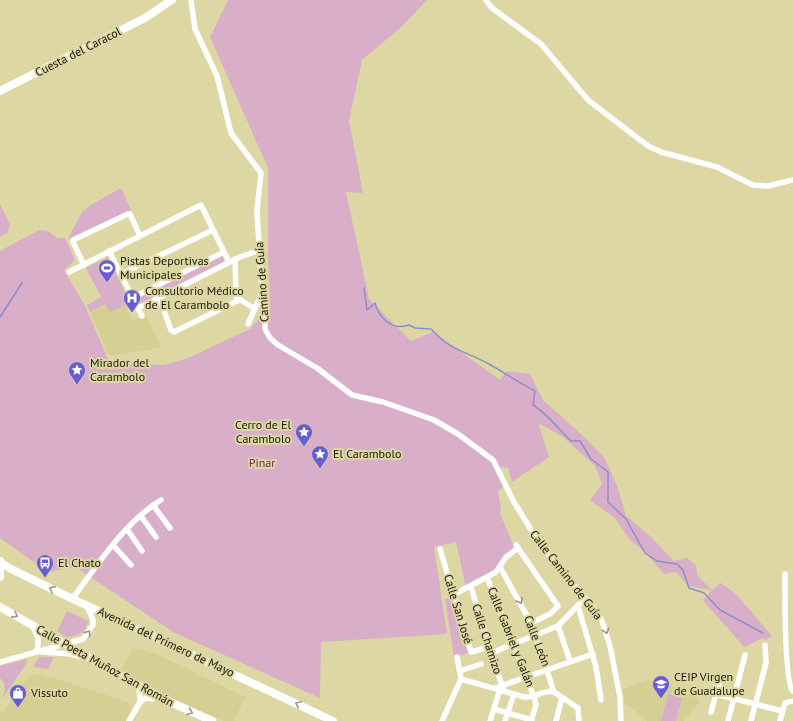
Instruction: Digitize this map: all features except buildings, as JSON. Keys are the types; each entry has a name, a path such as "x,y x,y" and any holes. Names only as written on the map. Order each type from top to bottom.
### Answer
{"main road":[{"name":"Cuesta del Caracol","path":"156,12 172,0"},
{"name":"Cuesta del Caracol","path":"0,91 179,0"},
{"name":"Avenida del Primero de Mayo","path":"0,562 11,569 333,721"},
{"path":"0,562 0,577"},
{"name":"Calle Poeta Muñoz San Román","path":"0,607 157,696 212,721"}],"street":[{"name":"Camino de Guía","path":"191,0 196,34 213,66 231,134 261,173 257,211 262,293 265,302 265,329 270,338 278,346 317,368 352,395 414,412 440,422 458,434 493,460 514,502"},
{"path":"486,0 492,8 541,44 588,100 648,146 662,152 717,168 753,184 768,186 793,180"},
{"path":"69,272 201,205 229,262"},
{"path":"84,265 73,240 128,214 130,214 140,236"},
{"path":"121,274 213,230"},
{"path":"138,308 235,259 260,250"},
{"path":"109,251 142,316"},
{"path":"132,298 224,252"},
{"path":"235,259 235,295 239,300 256,310"},
{"path":"248,324 256,310 262,293"},
{"path":"159,297 173,332 176,332 239,300"},
{"path":"73,598 113,545 141,516 153,505 162,500"},
{"name":"Calle Camino de Guía","path":"514,502 548,554 599,614 607,634 620,697 621,721"},
{"path":"153,505 170,528"},
{"path":"141,516 156,537"},
{"path":"127,530 142,551"},
{"path":"113,545 131,566"},
{"path":"453,595 471,587 487,577 500,567 506,557 517,546 558,606 550,614 531,622"},
{"name":"Calle San José","path":"440,549 471,652 490,650"},
{"name":"Calle León","path":"500,567 531,622 554,692"},
{"path":"785,574 787,662 790,688 793,691"},
{"name":"Calle Gabriel y Galán","path":"487,577 534,697"},
{"name":"Calle Chamizo","path":"471,587 500,688"},
{"path":"490,650 536,636 558,626 585,598"},
{"path":"0,662 83,639 90,631 93,620 87,605"},
{"path":"578,606 593,654 601,700"},
{"path":"31,624 38,639 38,652"},
{"path":"558,626 570,662"},
{"path":"751,721 766,662 765,645"},
{"path":"38,652 71,654 94,660"},
{"path":"500,688 547,669 593,654"},
{"path":"728,721 745,655"},
{"path":"449,721 443,720 461,679 457,657"},
{"path":"460,671 481,664"},
{"path":"712,712 721,677"},
{"path":"461,679 500,688 527,698 548,692 554,692 578,708 579,721"},
{"path":"130,721 140,702 140,686"},
{"path":"490,721 500,688"},
{"path":"505,721 514,694"},
{"path":"716,694 782,711"},
{"path":"140,702 146,698 153,699 157,696"},
{"path":"494,709 532,720 536,705 534,697"},
{"path":"556,721 562,698"},
{"path":"780,721 782,711 786,703 793,701"}],"shaded area":[{"path":"105,304 125,305 133,320 146,316 161,348 109,356 90,312"},
{"path":"133,648 157,654 245,697 234,721 224,721 183,704 121,670"},
{"path":"41,674 128,702 132,710 126,721 0,721 0,711 4,711 29,676"},
{"name":"CEIP Virgen de Guadalupe","path":"648,680 673,687 681,695 691,691 696,694 699,703 684,721 647,721 624,702 623,689"}],"green space":[{"name":"Pinar","path":"228,0 427,0 400,28 362,60 349,121 363,193 346,192 369,299 411,341 433,332 500,380 507,371 530,374 543,400 604,457 618,488 626,516 650,536 674,561 687,558 696,565 697,575 712,590 688,586 676,572 664,574 645,552 629,539 615,518 590,500 602,484 595,466 562,436 538,423 549,457 512,482 508,468 501,467 499,471 506,484 498,491 501,510 500,514 515,548 496,569 466,588 456,542 434,547 447,634 321,642 320,698 175,633 75,567 48,572 0,538 0,251 39,230 48,231 57,238 65,238 75,260 64,270 85,306 108,359 116,363 164,365 188,358 250,329 270,306 268,257 268,168 210,37"},
{"path":"121,188 131,210 70,240 69,237 82,212 91,205"},
{"path":"0,204 10,225 7,233 0,237"},
{"path":"222,255 225,261 139,305 136,298"},
{"name":"Pistas Deportivas Municipales","path":"108,257 131,305 126,308 125,305 110,312 105,304 90,312 87,305 101,297 86,268"},
{"path":"721,583 736,594 772,636 765,640 763,638 744,647 703,600"},
{"path":"452,597 468,653 454,657 445,599"},
{"path":"67,611 88,621 81,633 66,637 57,631"},
{"path":"39,657 54,657 48,669 33,667"},
{"path":"27,659 26,664 0,702 5,692 4,683 0,678 0,666"},
{"path":"668,694 682,698 676,721 661,721"}],"waterway":[{"path":"0,317 22,283"},
{"path":"364,288 367,310 375,303 383,319 392,325 409,325 415,328 431,329 445,342 458,350 489,364 535,391 533,405 548,417 571,441 580,441 591,459 608,472 608,502 626,519 645,553 657,561 677,564 683,570 689,588 704,593 720,610 763,633"}],"place":[{"name":"Pistas Deportivas Municipales","path":"107,283"},
{"name":"Consultorio Médico de El Carambolo","path":"132,313"},
{"name":"Mirador del Carambolo","path":"77,385"},
{"name":"Cerro de El Carambolo","path":"304,447"},
{"name":"El Carambolo","path":"320,469"},
{"name":"El Chato","path":"45,578"},
{"name":"CEIP Virgen de Guadalupe","path":"661,699"},
{"name":"Vissuto","path":"18,708"}]}
